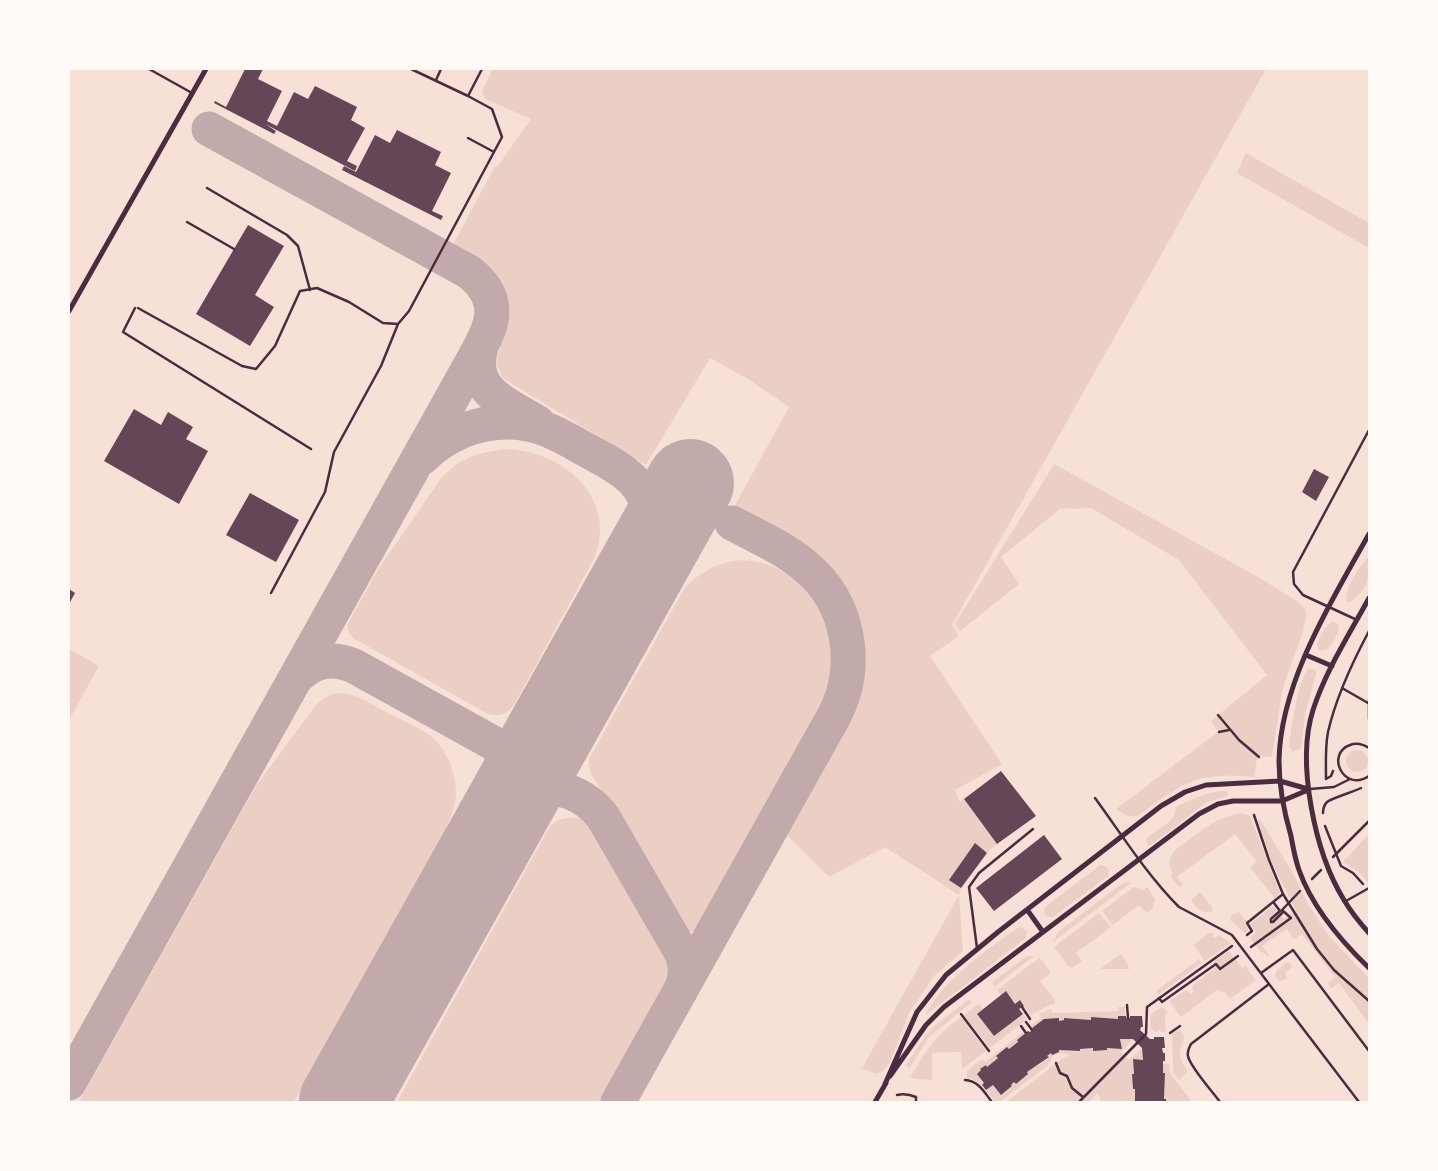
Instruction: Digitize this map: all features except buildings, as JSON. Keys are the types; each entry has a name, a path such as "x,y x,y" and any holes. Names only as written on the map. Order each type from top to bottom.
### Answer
{"street":[{"path":"69,311 206,69"},
{"path":"1369,536 1328,607 1299,668 1287,708 1280,747 1282,801 1299,870 1325,918 1369,968"},
{"path":"1369,598 1325,678 1312,712 1309,738 1308,790 1310,807 1321,850 1335,884 1344,902 1369,933"},
{"path":"1306,655 1332,666"},
{"path":"885,1084 906,1033 917,1012 946,975 1161,806 1185,792 1206,785 1280,781 1308,790"},
{"path":"875,1102 885,1084 926,1025 944,1007 1199,814 1218,804 1233,801 1282,801 1308,790"},
{"path":"1028,911 1043,932"}],"lane":[{"path":"149,69 192,93"},
{"path":"271,593 325,492 334,452 381,366 398,324 409,311 502,137 492,109 411,69"},
{"path":"436,80 441,69"},
{"path":"468,96 482,69"},
{"path":"468,138 494,152"},
{"path":"207,188 288,235 298,246 310,290"},
{"path":"187,222 234,249"},
{"path":"311,449 123,332 136,308 242,366 256,369 275,346 300,291 317,288 349,302 383,323 398,324"},
{"path":"1357,620 1303,595 1294,584 1294,572 1369,430"},
{"path":"1369,748 1359,744 1348,746 1340,754 1339,766 1345,776 1350,779 1356,781 1369,776"},
{"path":"1308,790 1334,787 1350,779"},
{"path":"1095,798 1122,836 1179,907 1232,935 1359,1102"},
{"path":"977,949 969,887 979,873 1033,829"},
{"path":"1344,902 1368,889"},
{"path":"1262,973 1292,950 1369,1051"},
{"path":"1220,1102 1192,1064 1188,1056 1188,1048 1270,984"}],"path":[{"path":"1326,779 1328,733 1342,688 1369,631"},
{"path":"1342,688 1369,701 1369,719"},
{"path":"1218,715 1239,740 1259,757"},
{"path":"1219,732 1230,730"},
{"path":"1322,817 1324,806 1328,801 1349,794 1362,787"},
{"path":"1254,815 1269,860 1284,894 1317,949 1334,970 1369,1000"},
{"path":"1329,862 1369,821"},
{"path":"1325,825 1341,866 1358,877 1368,889"},
{"path":"1309,882 1322,869"},
{"path":"1274,903 1280,910 1271,919 1271,922 1284,912 1282,910 1302,889"},
{"path":"1247,935 1252,931 1247,923 1284,894"},
{"path":"1159,998 1162,1002 1216,964 1220,969 1291,918 1284,912"},
{"path":"1079,1102 1146,1034 1147,1007 1233,945"},
{"path":"1127,1005 1128,1018"},
{"path":"1022,1007 1030,1019"},
{"path":"961,1014 989,1051"},
{"path":"1026,1022 1032,1030"},
{"path":"1021,1026 1026,1033"},
{"path":"1170,1033 1180,1026"},
{"path":"1056,1063 1060,1073 1067,1076 1072,1088 1083,1097"},
{"path":"965,1080 975,1082 992,1102"},
{"path":"897,1095 904,1093 911,1095 916,1097 916,1102"}],"shaded area":[{"path":"493,69 1266,69 952,625 959,636 930,656 1002,764 955,790 960,802 964,799 997,844 987,853 961,888 959,895 885,847 829,877 784,832 804,805 846,729 864,667 857,619 835,579 803,543 733,509 789,407 748,379 710,358 646,465 504,379 500,373 497,363 507,320 507,305 503,292 497,281 478,263 452,247 495,166 498,166 531,119 485,99 482,91"},
{"path":"1246,153 1369,223 1369,248 1237,173"},
{"path":"503,449 524,451 545,457 563,467 579,480 591,496 598,514 600,535 595,557 515,703 504,714 497,715 488,714 353,638 349,633 347,625 379,568 442,477 457,464 474,455"},
{"path":"1054,464 1258,577 1297,601 1305,609 1307,615 1301,638 1282,692 1272,757 1259,756 1254,777 1216,776 1191,782 1173,791 1135,816 1127,815 1116,809 1218,732 1211,721 1267,675 1179,560 1091,508 1060,509 1001,557 1019,584 960,631 955,624"},
{"path":"1369,557 1369,572 1364,589 1348,603 1347,591 1357,571"},
{"path":"742,560 772,566 786,573 808,594 824,622 829,637 831,652 830,675 822,700 770,805 704,925 700,929 689,932 680,926 590,772 589,759 684,589 703,572 718,565"},
{"path":"1333,622 1338,624 1339,630 1332,644 1326,649 1319,650 1317,644 1321,635 1327,626"},
{"path":"69,649 99,666 69,720"},
{"path":"1309,669 1315,670 1316,673 1305,715 1301,748 1293,752 1289,746 1298,692"},
{"path":"335,693 349,694 363,699 419,728 434,739 445,753 449,762 455,778 456,795 453,810 443,835 294,1102 79,1102 256,786 315,706 324,698"},
{"path":"1357,750 1365,753 1368,761 1365,769 1357,772 1349,769 1346,761 1349,753"},
{"path":"1228,791 1228,796 1207,802 1151,845 1148,845 1146,842 1147,838 1170,821 1179,805 1203,795"},
{"path":"1241,813 1250,816 1280,893 1275,899 1250,867 1257,862 1235,834 1177,877 1183,885 1179,887 1170,876 1173,874 1169,862 1174,851 1222,818"},
{"path":"572,817 583,819 594,826 670,957 674,968 670,984 604,1102 397,1102 550,826 558,820"},
{"path":"1260,819 1294,875 1308,904 1329,936 1369,978 1369,1024 1339,983 1330,988 1328,983 1335,977 1302,934 1294,939 1287,929 1262,946 1268,956 1260,951 1250,938 1256,932 1250,924 1273,906 1284,919 1296,910 1272,863 1258,821"},
{"path":"1369,834 1369,884 1360,873 1343,862"},
{"path":"1100,865 1107,867 1109,871 1108,876 1053,917 1048,917 1044,913 1045,907"},
{"path":"1127,882 1131,883 1053,942 1058,932 1120,885"},
{"path":"1134,887 1143,890 1147,887 1155,899 1153,908 1147,913 1139,905 1113,925 1102,911"},
{"path":"1201,893 1213,909 1212,912 1201,910 1192,902 1192,899"},
{"path":"959,895 963,951 934,976 909,1013 889,1064 883,1071 876,1074 862,1068"},
{"path":"1239,912 1246,921 1244,923 1249,930 1245,933 1230,920 1232,915"},
{"path":"1099,913 1111,927 1076,953 1082,961 1073,967 1069,967 1054,947"},
{"path":"1019,927 1027,932 1026,938 926,1015 934,1000 956,976 980,955"},
{"path":"1213,933 1213,937 1215,938 1218,935 1231,943 1205,961 1194,945 1207,934"},
{"path":"1229,951 1242,968 1245,966 1256,980 1230,999 1224,991 1221,993 1218,989 1181,1017 1169,1001 1186,990 1191,994 1194,992 1192,986 1216,967 1213,962"},
{"path":"1121,954 1130,969 1100,969 1119,955"},
{"path":"1027,956 1034,956 994,987 992,982"},
{"path":"1039,958 1051,973 1040,981 1055,1000 1055,1004 1031,1015 1020,1001 1015,1004 1006,991 1001,995 997,990"},
{"path":"1199,959 1202,963 1158,995 1156,991"},
{"path":"1286,963 1290,963 1292,967 1285,973 1287,978 1280,982 1275,975 1277,970"},
{"path":"969,999 972,1002 929,1037 909,1069 906,1065 933,1027"},
{"path":"979,1004 983,1009 977,1014 994,1036 1023,1014 1027,1019 990,1048 964,1015"},
{"path":"1118,1007 1125,1007 1125,1016 1118,1019 1091,1017 1091,1020 1064,1018 1064,1020 1059,1021 1059,1018 1044,1019 1033,1027 1031,1025 1041,1018 1039,1014 1051,1009 1052,1013 1118,1011"},
{"path":"1161,1007 1168,1013 1165,1015 1166,1032 1158,1030 1158,1032 1154,1032 1154,1030 1151,1030 1150,1015"},
{"path":"961,1017 986,1051 962,1069 961,1052 932,1053 931,1080 910,1078 932,1044"},
{"path":"1179,1029 1185,1038 1180,1055 1188,1071 1179,1080 1173,1072 1172,1034"},
{"path":"1023,1032 1024,1034 1017,1040 1018,1042 1009,1049 1007,1048 987,1067 986,1065 981,1069 984,1083 982,1085 973,1079 967,1078 967,1071 982,1059 985,1062"},
{"path":"1120,1039 1133,1039 1121,1052 1129,1060 1142,1048 1143,1060 1133,1060 1135,1101 1133,1102 1101,1102 1098,1093 1089,1102 1006,1102 1063,1058 1070,1055 1061,1053 1054,1055 1047,1066 1000,1102 995,1102 986,1090 993,1085 1001,1095 1012,1087 1011,1085 1028,1074 1027,1072 1037,1064 1038,1066 1048,1058 1047,1056 1051,1053 1059,1052 1059,1050 1080,1051 1080,1049 1093,1048 1093,1051 1106,1050 1107,1048 1122,1049"},
{"path":"1163,1064 1169,1064 1170,1073 1192,1102 1166,1102 1166,1099 1164,1099 1165,1073 1163,1073"}],"taxiway":[{"path":"69,1083 474,359 491,321 492,309 489,296 482,284 469,272 209,129"},
{"path":"483,341 479,358 479,372 484,383 501,401 538,423"},
{"path":"422,458 441,442 452,436 487,424 499,422 522,423 549,431 607,461 636,483 648,505 651,519 652,538 648,557"},
{"path":"618,1102 834,716 842,697 847,677 848,656 846,636 841,617 832,598 820,581 805,566 788,554 732,523"},
{"path":"295,679 315,664 330,661 346,663 493,743 507,758 513,775 514,785 505,813"},
{"path":"505,813 530,793 550,788 570,792 596,809 603,817 680,950 685,970 681,990"}],"runway":[{"path":"343,1102 690,483"}]}
